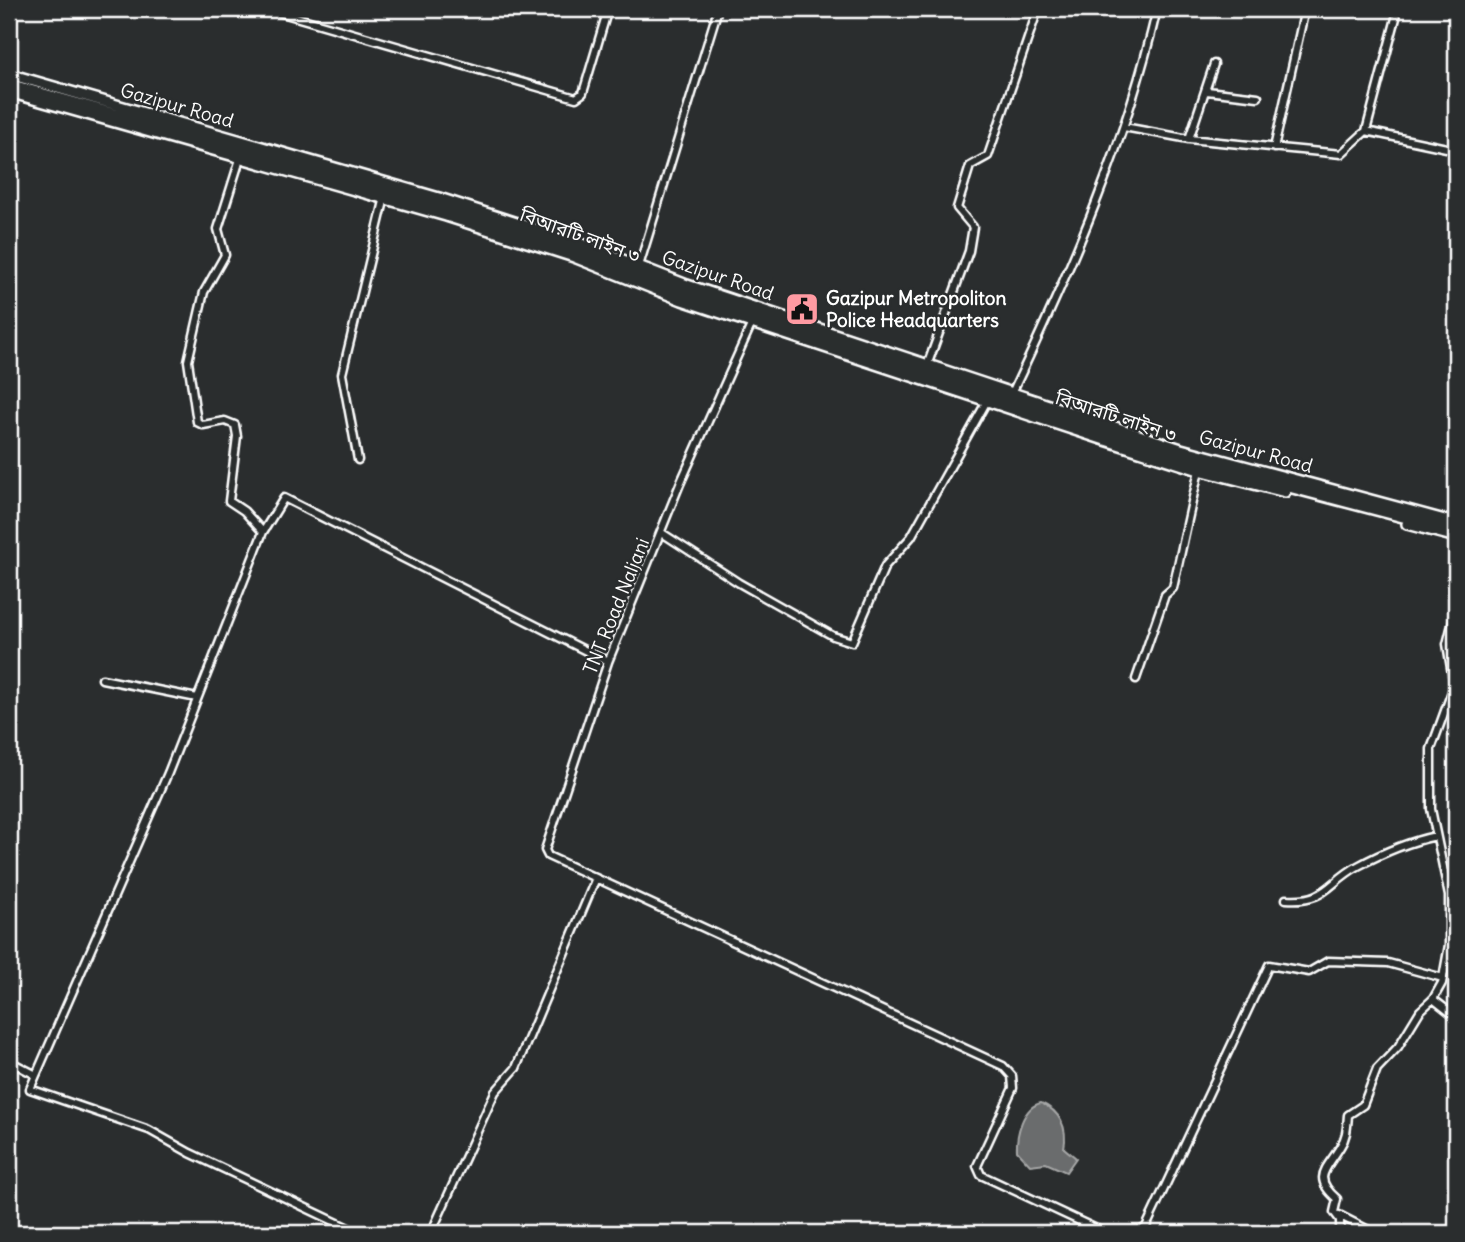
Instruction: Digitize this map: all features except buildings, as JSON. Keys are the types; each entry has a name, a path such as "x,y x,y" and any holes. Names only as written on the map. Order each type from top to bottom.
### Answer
{"main road":[{"name":"Gazipur Road","path":"9,74 439,198 579,243 687,285 1181,449 1456,523"},
{"name":"বিআরটি লাইন ৩","path":"9,84 438,205 577,250 685,293 1102,431 1264,480 1456,531"},
{"name":"Gazipur Road","path":"9,92 240,159 385,197 574,257 752,323 1199,470 1456,537"}],"street":[{"path":"268,9 576,98 583,93 608,9"},
{"path":"639,266 718,9"},
{"path":"928,363 969,251 973,227 957,208 966,177 970,166 988,156 1038,9"},
{"path":"1012,393 1058,298 1124,127 1157,9"},
{"path":"1274,148 1306,9"},
{"path":"1124,127 1189,139 1340,154 1366,131 1396,18"},
{"path":"1189,139 1214,64"},
{"path":"1207,91 1258,97"},
{"path":"1366,131 1456,150"},
{"path":"240,159 218,229 225,255 204,292 188,361 197,422 203,425 225,421 235,425 237,436 229,501 244,511 263,532"},
{"path":"358,460 342,374 385,197"},
{"name":"TNT Road Naljani","path":"596,878 548,856 545,850 608,662 680,484 752,323"},
{"path":"662,533 738,583 833,636 852,642 885,566 911,537 988,399"},
{"path":"1136,679 1163,601 1173,588 1199,470"},
{"path":"359,1233 190,1153 149,1130 33,1092 30,1088 168,774 263,532 284,498 608,662"},
{"path":"1340,1233 1340,1220 1334,1212 1337,1199 1324,1188 1322,1178 1329,1160 1347,1134 1348,1115 1363,1105 1377,1069 1398,1047 1420,1011 1433,999 1443,978 1449,945 1450,896 1431,809 1431,749 1454,687 1447,644 1456,609"},
{"path":"102,679 197,698"},
{"path":"1286,899 1302,900 1323,894 1342,876 1401,844 1436,836"},
{"path":"430,1233 495,1093 516,1068 596,878 1003,1066 1012,1076 1013,1088 976,1166 981,1175 1105,1233"},
{"path":"1138,1233 1146,1227 1269,965 1308,971 1328,961 1388,963 1443,978"},
{"path":"1433,999 1456,1017"},
{"path":"9,1061 34,1074"},
{"path":"1334,1212 1374,1233"}],"shaded area":[{"path":"1041,1103 1058,1115 1065,1134 1064,1148 1076,1158 1066,1172 1046,1163 1030,1165 1017,1151 1025,1115"}],"place":[{"name":"Gazipur Metropoliton Police Headquarters","path":"802,309"}]}
